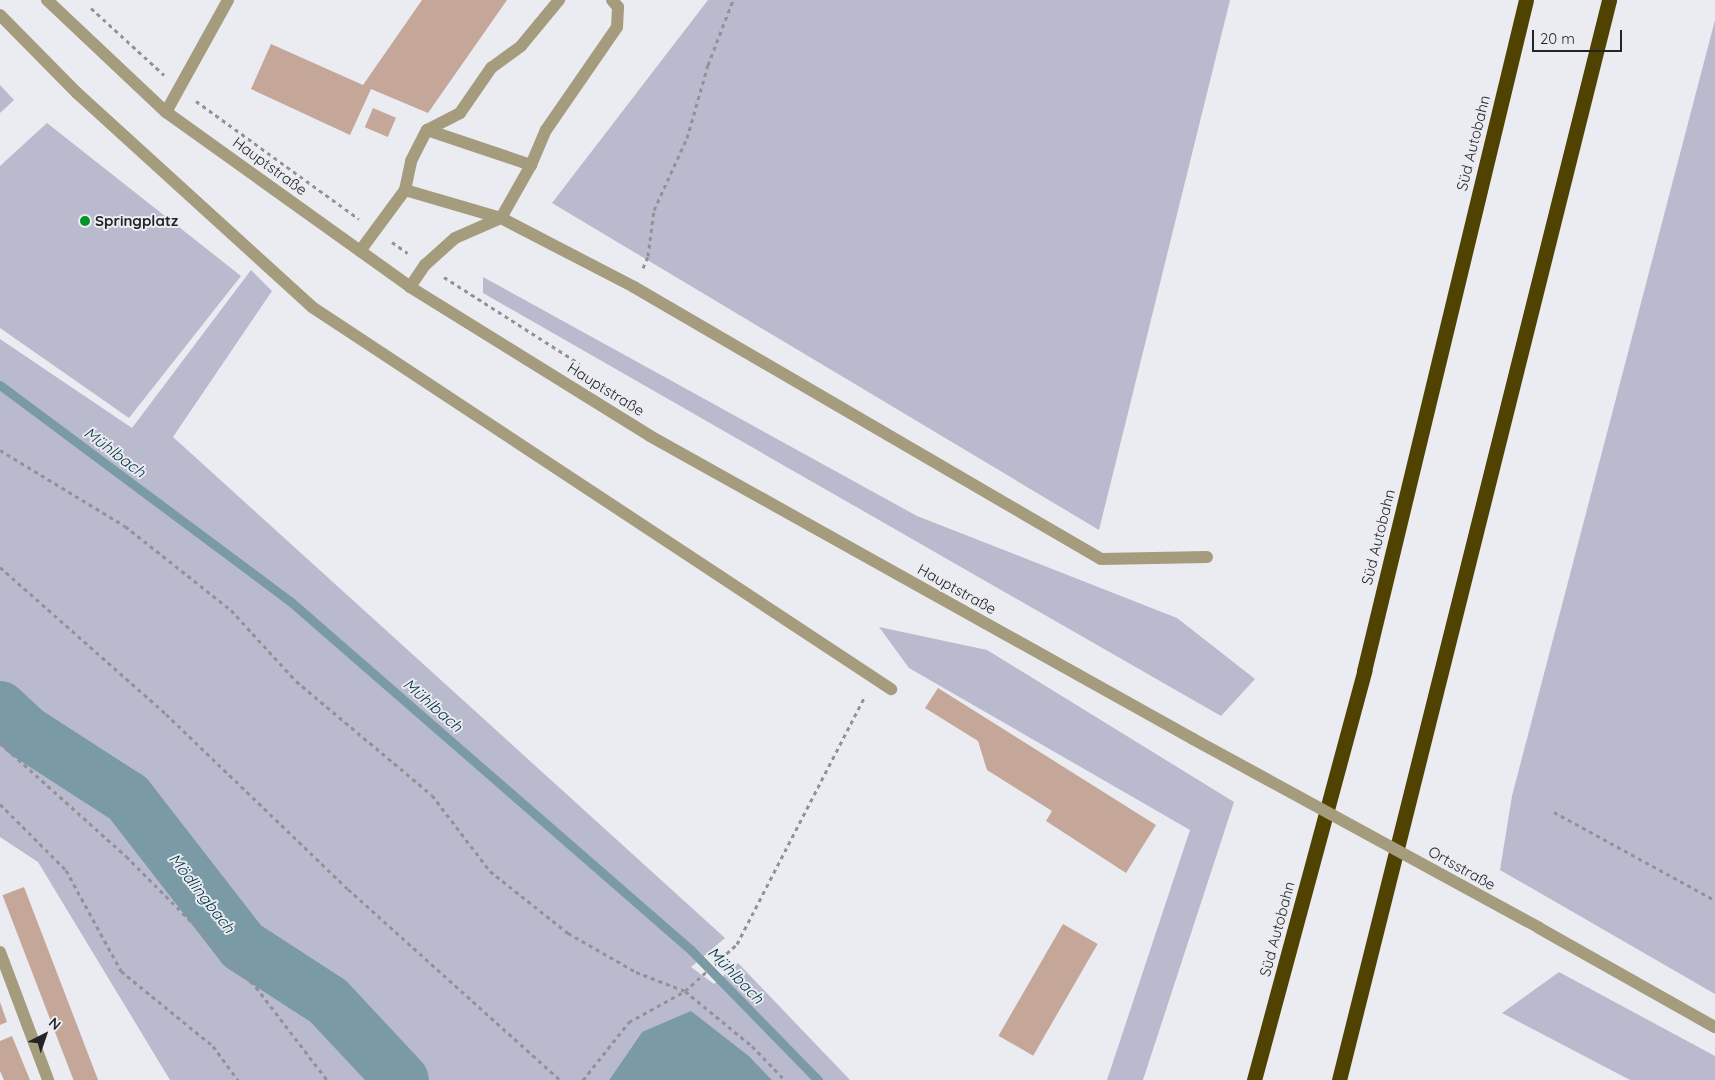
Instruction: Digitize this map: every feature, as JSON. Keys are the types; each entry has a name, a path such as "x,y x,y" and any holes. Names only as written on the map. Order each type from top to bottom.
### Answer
{"highway":[{"name":"Süd Autobahn","path":"1254,1080 1364,671 1526,0"},
{"path":"1339,1080 1609,0"}],"street":[{"name":"Hauptstraße","path":"48,0 166,112 410,287 650,436 1192,740"},
{"path":"166,112 228,0"},
{"path":"360,251 405,190 411,161 427,130 460,113 491,68 520,46 558,0"},
{"path":"410,287 425,265 455,238 501,218 531,165 546,130 617,27 618,7 612,0"},
{"path":"0,15 77,93 312,307 891,689"},
{"path":"427,130 531,165"},
{"path":"405,190 501,218 634,287 1101,559 1207,557"},
{"name":"Ortsstraße","path":"1192,740 1540,928 1715,1027"},
{"path":"0,952 48,1080"}],"path":[{"path":"634,287 648,256 654,210 687,138 708,65 733,0"},
{"name":"Hauptstraße","path":"89,6 179,89 425,265 583,366"},
{"path":"0,450 125,526 231,610 296,681 432,795 490,870 568,933 636,972 685,991 752,1046 785,1080"},
{"path":"0,567 166,714 348,889 560,1080"},
{"path":"583,1080 629,1022 685,991 737,944 875,678"},
{"path":"0,743 126,856 256,987 326,1080"},
{"path":"0,804 66,870 121,971 213,1046 238,1080"},
{"path":"1554,812 1715,900"}],"shaded area":[{"path":"708,0 1230,0 1099,530 552,203"},
{"path":"1715,20 1715,994 1500,870 1512,796"},
{"path":"0,85 14,100 0,113"},
{"name":"Springplatz","path":"47,123 241,276 129,418 0,328 0,166"},
{"path":"251,270 272,291 173,437 725,938 691,967 714,984 738,963 850,1080 772,1080 750,1057 642,1032 609,1080 170,1080 38,862 0,837 0,339 132,428"},
{"path":"483,277 917,516 1177,618 1255,679 1221,716 483,293"},
{"path":"879,627 987,650 1234,802 1143,1080 1107,1080 1190,830 909,668"},
{"path":"1559,972 1715,1056 1715,1080 1630,1080 1502,1013"},
{"path":"691,1011 750,1057 772,1080 609,1080 642,1032"}],"building":[{"path":"422,0 507,0 428,113 371,89 350,135 251,89 271,44 363,85"},
{"path":"373,108 396,118 388,137 365,127"},
{"path":"938,688 1156,825 1126,873 1046,821 1052,811 987,770 978,741 925,708"},
{"path":"24,887 98,1080 73,1080 3,895"},
{"path":"1063,924 1098,944 1033,1056 998,1036"},
{"path":"0,1002 7,1022 0,1025"},
{"path":"12,1036 30,1080 4,1080 0,1071 0,1041"}],"waterway":[{"name":"Mühlbach","path":"0,385 290,601 691,950 818,1080"},
{"name":"Mödlingbach","path":"0,708 27,733 128,798 243,946 328,1001 402,1080"}],"place":[{"name":"Springplatz","path":"85,221"}]}
